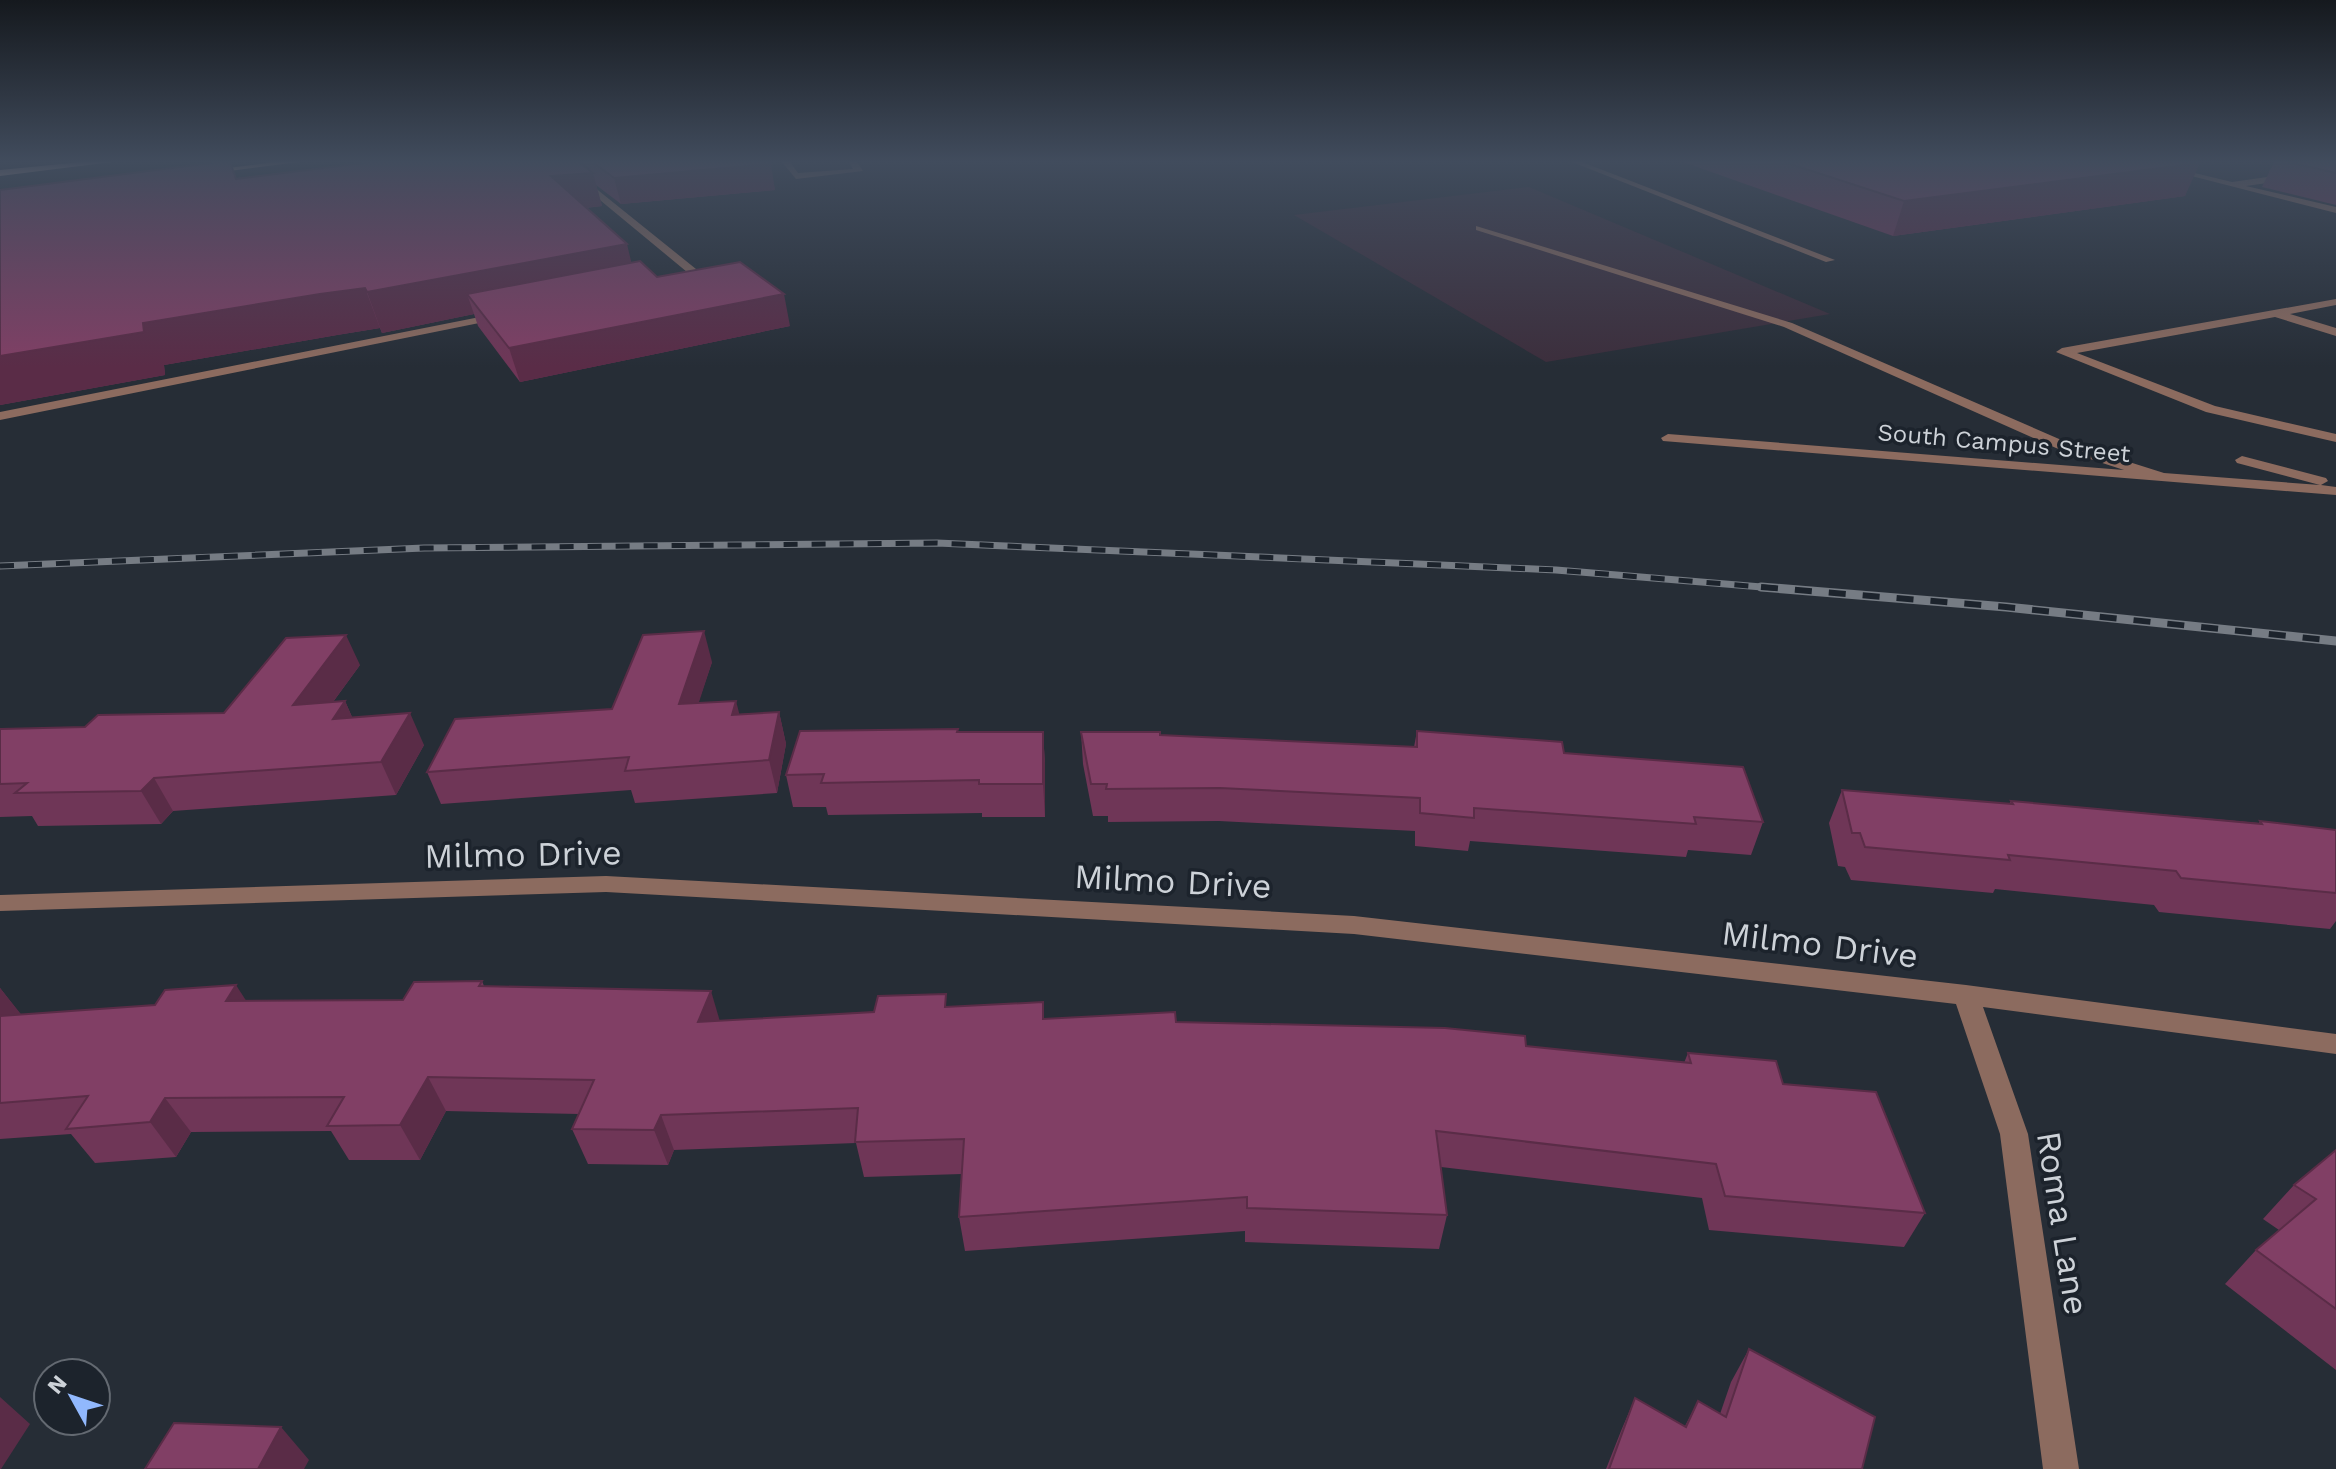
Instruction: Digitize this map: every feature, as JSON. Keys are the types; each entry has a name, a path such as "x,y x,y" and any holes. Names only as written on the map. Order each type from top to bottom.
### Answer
{"street":[{"path":"642,231 692,271 693,277 659,285"},
{"path":"1487,231 1788,325 2061,445 2165,478"},
{"path":"1754,231 1830,260"},
{"path":"2336,302 2062,352 2211,409 2336,438"},
{"path":"0,416 519,313"},
{"path":"2275,313 2336,332"},
{"name":"South Campus Street","path":"1668,438 2165,478 2336,488"},
{"path":"2242,460 2336,488"},
{"name":"Milmo Drive","path":"0,903 606,884 1354,925 1966,995 2336,1044"},
{"name":"Roma Lane","path":"1966,995 2014,1134 2061,1469"}],"shaded area":[{"path":"1321,231 1632,231 1830,314 1546,362"}],"building":[{"path":"0,231 612,231 627,244 367,292 365,288 320,294 143,323 144,332 0,356"},
{"path":"640,261 657,277 740,262 784,294 509,348 467,294"},
{"path":"704,631 679,704 736,701 732,715 779,712 769,760 625,771 629,757 427,772 455,719 612,709 643,635"},
{"path":"346,635 293,705 345,701 333,719 410,713 381,762 154,778 141,791 15,793 27,783 0,784 0,729 85,727 98,715 224,713 286,638"},
{"path":"958,729 957,732 1043,732 1043,784 979,784 979,780 821,783 824,774 786,775 800,731"},
{"path":"1417,731 1562,742 1564,753 1743,767 1763,822 1694,817 1696,824 1474,808 1474,818 1420,813 1420,798 1220,788 1106,789 1107,784 1091,784 1081,732 1160,732 1160,735 1417,747"},
{"path":"1842,790 2013,804 2011,801 2262,824 2260,821 2336,830 2336,893 2181,878 2176,871 2008,855 2010,860 1865,847 1860,833 1852,833"},
{"path":"482,981 479,986 711,991 698,1022 874,1012 878,996 946,994 945,1007 1043,1002 1043,1019 1175,1012 1176,1022 1445,1028 1525,1036 1526,1046 1691,1063 1688,1053 1776,1061 1783,1084 1876,1092 1925,1213 1725,1196 1716,1164 1436,1131 1447,1215 1247,1208 1247,1197 959,1217 964,1139 855,1142 858,1108 661,1115 654,1130 572,1129 594,1080 428,1077 400,1125 327,1126 344,1097 165,1098 150,1122 66,1129 88,1096 0,1103 0,1016 155,1005 165,990 236,985 226,1001 403,1000 414,982"},
{"path":"2336,1150 2336,1309 2256,1250 2316,1199 2294,1185"},
{"path":"1749,1349 1875,1417 1862,1469 1609,1469 1635,1398 1686,1427 1698,1401 1726,1417"},
{"path":"174,1423 281,1427 258,1469 145,1469"}],"railway":[{"path":"0,566 424,548 937,543 1556,570 1786,589"},
{"path":"1761,587 2006,607 2336,641"}]}
